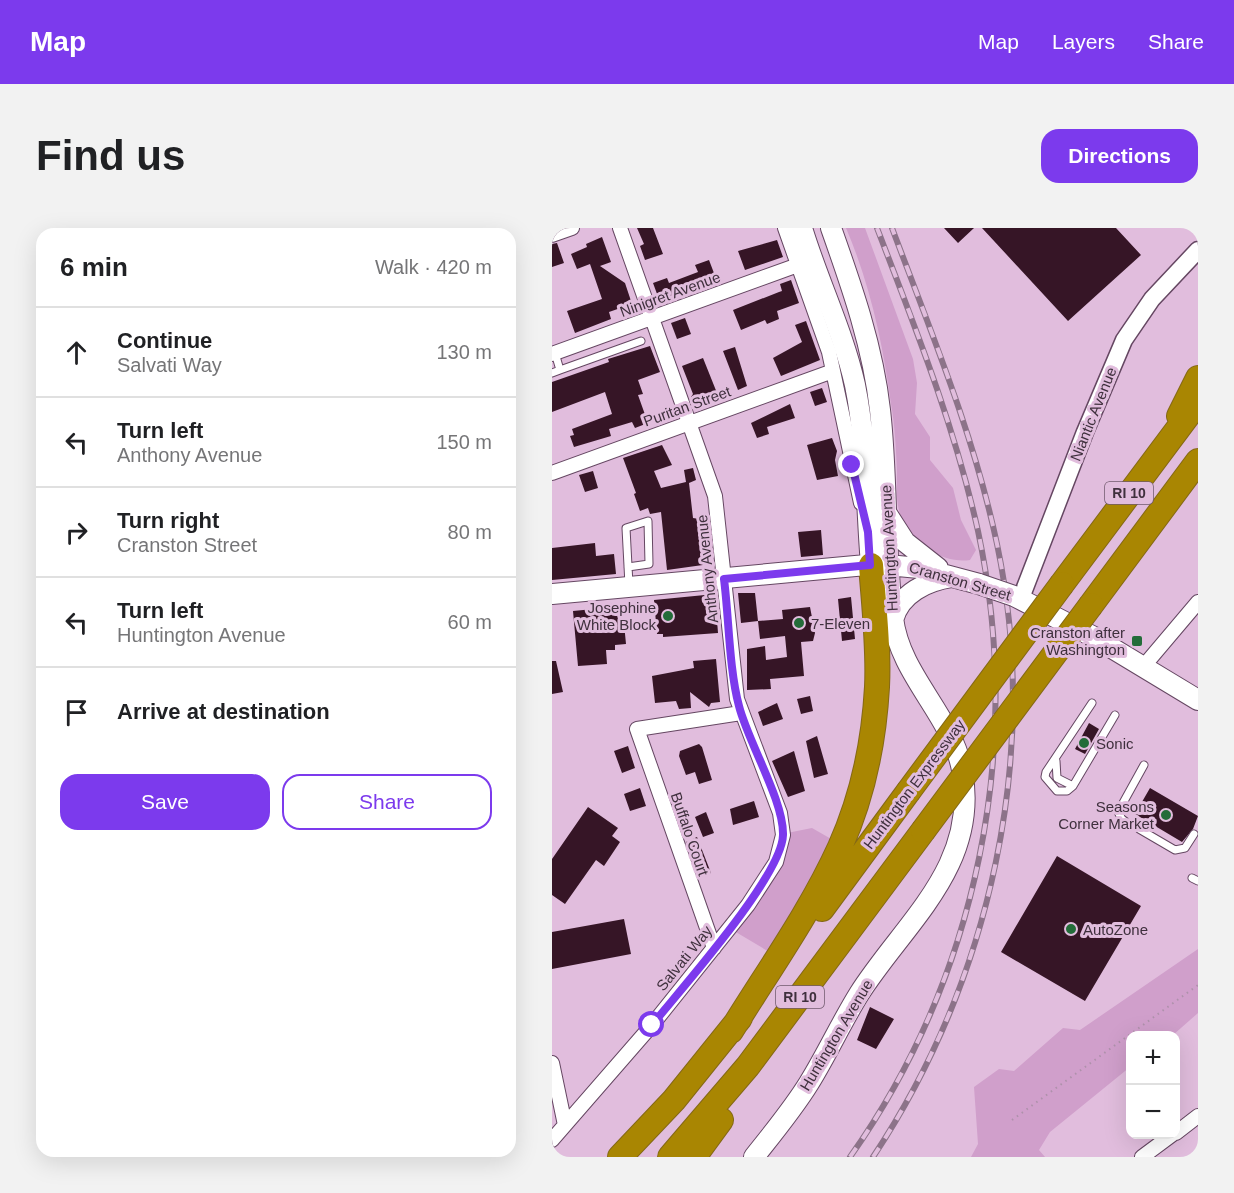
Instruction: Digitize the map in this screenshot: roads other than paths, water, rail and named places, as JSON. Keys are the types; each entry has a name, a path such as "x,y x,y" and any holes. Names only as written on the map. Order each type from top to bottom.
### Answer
{"highway":[{"path":"1164,446 1198,378"},
{"name":"Huntington Expressway","path":"620,1157 674,1100 731,1031 1198,402"},
{"name":"RI 10","path":"670,1157 748,1066 1198,461"},
{"path":"1128,555 1198,475"},
{"path":"731,1031 824,879 842,844 855,806 868,752 877,687 879,564"},
{"path":"694,1157 760,1065 854,925"},
{"path":"607,1157 674,1100"}],"main road":[{"name":"Huntington Avenue","path":"754,1157 808,1084 868,980 932,897 949,867 958,840 964,800 960,761 948,732 908,663 868,532 863,446 854,382 842,339 802,228"},
{"name":"Huntington Avenue","path":"831,228 859,307 874,374 882,435 886,511 879,564"},
{"path":"886,511 894,528 905,542 926,560 954,576"},
{"name":"Cranston Street","path":"552,594 879,564 919,567 1018,597 1198,700"},
{"path":"893,620 898,607 914,591 932,582 954,576"}],"street":[{"path":"552,235 572,228"},
{"name":"Anthony Avenue","path":"620,228 715,496 741,713 780,813 782,843"},
{"name":"Huntington Avenue","path":"785,228 823,332 868,532"},
{"name":"Niantic Avenue","path":"1018,597 1124,340 1152,298 1198,250"},
{"name":"Ninigret Avenue","path":"553,354 798,265"},
{"name":"Puritan Street","path":"552,473 833,371"},
{"path":"1143,667 1198,602"},
{"name":"Buffalo Court","path":"714,948 637,729 741,713"},
{"name":"Salvati Way","path":"552,1140 748,905 776,862 782,843"},
{"path":"552,1063 565,1125"},
{"path":"1180,1130 1198,1116"},
{"path":"1142,1157 1167,1139"}],"lane":[{"path":"604,335 609,351"},
{"path":"552,373 641,341"},
{"path":"553,354 560,370"},
{"path":"628,567 649,564 648,521 626,528 629,588"},
{"path":"1092,703 1045,777 1057,791 1067,791 1073,786 1115,715"},
{"path":"1056,761 1057,778 1073,786"},
{"path":"1129,824 1118,812 1144,765"},
{"path":"1139,829 1180,851 1185,848 1194,834"}],"railway":[{"path":"850,1157 894,1087 930,1013 959,936 979,857 991,776 995,694 991,612 978,531 969,492 933,378 877,228"},
{"path":"873,1157 914,1088 948,1016 976,940 996,862 1008,783 1013,703 1009,623 997,544 987,503 964,424 892,228"}],"place":[{"name":"Josephine White Block","path":"668,616"},
{"name":"7-Eleven","path":"799,623"},
{"name":"Cranston after Washington","path":"1137,641"},
{"name":"Sonic","path":"1084,743"},
{"name":"Seasons Corner Market","path":"1166,815"},
{"name":"AutoZone","path":"1071,929"}]}
